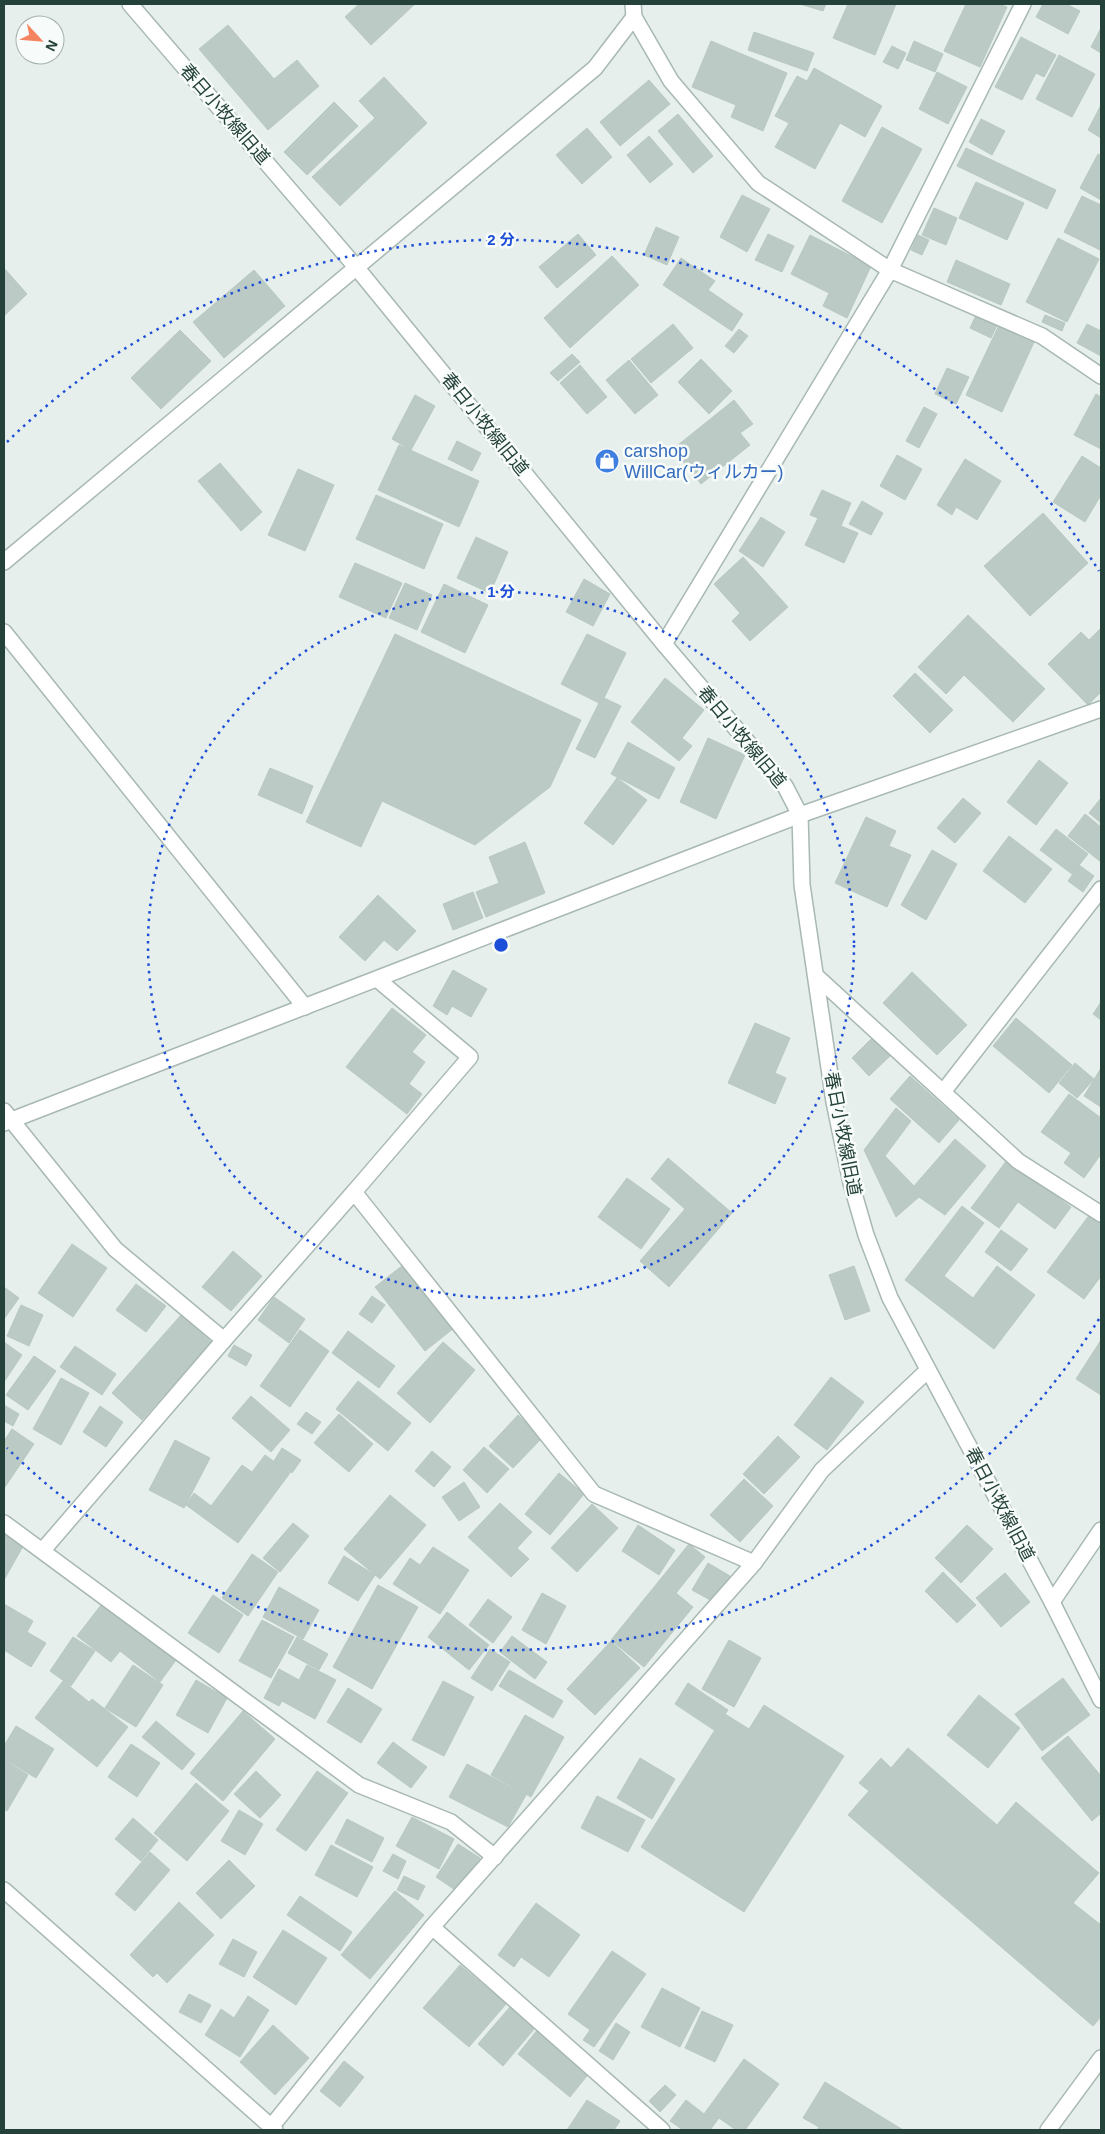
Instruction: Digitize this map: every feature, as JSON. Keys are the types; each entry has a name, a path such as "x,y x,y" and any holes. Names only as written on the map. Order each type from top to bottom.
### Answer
{"street":[{"name":"春日小牧線旧道","path":"130,4 356,267 664,644 785,786 800,815 802,885 834,1102 851,1183 866,1235 890,1298 1052,1602 1101,1700"},
{"path":"664,644 890,270 1023,4"},
{"path":"4,562 595,68 633,10 671,81 758,183 890,270 1042,336 1101,376"},
{"path":"4,632 305,1007"},
{"path":"224,1340 115,1249 6,1118 305,1007 800,815 1101,709"},
{"path":"943,1092 1101,890"},
{"path":"816,976 1018,1161 1101,1214"},
{"path":"43,1550 470,1057 377,979"},
{"path":"354,1192 594,1494 754,1563"},
{"path":"4,1890 273,2129 432,1927 754,1563 822,1470 928,1370"},
{"path":"4,1522 359,1784 451,1822 494,1857"},
{"path":"1052,1602 1101,1530"},
{"path":"432,1927 662,2130"},
{"path":"1048,2130 1101,2058"}],"building":[{"path":"359,4 415,4 371,45 345,17"},
{"path":"800,4 826,4 823,11"},
{"path":"848,4 896,4 875,55 833,38"},
{"path":"966,4 999,4 1007,7 980,67 944,51"},
{"path":"1043,4 1066,4 1080,11 1068,34 1036,17"},
{"path":"228,25 274,79 297,60 319,86 268,130 199,49"},
{"path":"1101,28 1101,53 1091,47"},
{"path":"754,32 814,53 807,71 748,50"},
{"path":"1021,37 1056,55 1044,77 1036,73 1022,100 995,87"},
{"path":"711,41 787,73 763,131 731,117 736,105 692,87"},
{"path":"914,41 943,54 935,72 906,60"},
{"path":"892,46 906,53 898,69 883,62"},
{"path":"1059,55 1095,74 1072,117 1036,99"},
{"path":"814,68 882,106 865,137 840,123 815,169 775,147 789,123 775,116 797,76 807,81"},
{"path":"937,72 967,87 948,124 919,109"},
{"path":"384,77 427,123 340,206 312,177 375,118 359,101"},
{"path":"649,80 670,104 620,146 600,122"},
{"path":"334,102 358,126 307,175 284,152"},
{"path":"1101,105 1101,138 1088,130"},
{"path":"678,114 713,156 693,173 658,131"},
{"path":"981,119 1005,131 992,155 969,142"},
{"path":"882,127 922,149 882,223 842,201"},
{"path":"587,128 612,157 582,184 556,155"},
{"path":"649,136 673,164 650,183 627,155"},
{"path":"966,148 1056,190 1047,209 957,166"},
{"path":"1098,154 1101,156 1101,200 1080,188"},
{"path":"976,182 1024,203 1007,240 959,218"},
{"path":"742,195 770,209 747,252 720,237"},
{"path":"1082,196 1101,205 1100,250 1064,232"},
{"path":"934,208 957,218 946,245 922,235"},
{"path":"656,227 679,237 667,265 644,255"},
{"path":"578,234 596,255 557,288 539,267"},
{"path":"768,234 794,246 782,272 755,260"},
{"path":"810,235 871,266 847,318 823,306 829,293 791,274"},
{"path":"918,235 929,240 922,255 911,250"},
{"path":"1058,238 1099,259 1067,322 1026,302"},
{"path":"612,256 639,285 570,348 544,318"},
{"path":"681,258 715,281 708,290 743,314 732,331 663,285"},
{"path":"956,260 1010,284 1001,305 947,282"},
{"path":"4,268 27,294 4,316"},
{"path":"254,270 285,306 224,358 193,322"},
{"path":"977,313 998,323 991,338 970,328"},
{"path":"1045,315 1065,323 1062,331 1042,322"},
{"path":"1000,323 1035,340 1002,412 966,395"},
{"path":"673,324 693,348 651,383 631,359"},
{"path":"1087,324 1101,331 1101,356 1077,343"},
{"path":"739,329 748,336 734,353 725,346"},
{"path":"180,330 211,361 161,409 131,378"},
{"path":"572,354 580,362 558,381 550,373"},
{"path":"701,359 732,391 709,414 678,382"},
{"path":"629,360 658,395 635,414 606,380"},
{"path":"580,365 607,397 587,414 560,383"},
{"path":"947,368 969,377 956,404 935,394"},
{"path":"1096,394 1101,397 1101,449 1074,435"},
{"path":"415,395 435,406 411,450 392,439"},
{"path":"734,400 753,424 740,433 750,445 701,484 673,449"},
{"path":"924,407 937,414 919,448 906,441"},
{"path":"457,441 481,453 472,471 448,459"},
{"path":"399,445 479,481 459,527 378,490"},
{"path":"897,455 922,469 905,500 880,486"},
{"path":"1082,456 1101,468 1101,495 1085,522 1053,502"},
{"path":"965,459 1001,481 977,520 956,507 952,515 937,505"},
{"path":"220,463 262,512 241,531 198,481"},
{"path":"298,469 334,485 305,551 268,535"},
{"path":"822,490 851,503 841,526 858,533 844,563 805,545 818,518 810,515"},
{"path":"376,495 443,524 424,569 356,539"},
{"path":"862,501 883,513 871,535 849,524"},
{"path":"1043,513 1088,563 1030,616 984,566"},
{"path":"761,517 785,532 763,567 739,551"},
{"path":"476,537 508,552 490,593 457,578"},
{"path":"743,557 788,607 750,641 732,621 740,613 714,584"},
{"path":"355,563 402,583 386,618 339,597"},
{"path":"584,579 610,594 593,626 566,612"},
{"path":"405,583 432,595 417,630 389,618"},
{"path":"444,584 488,605 465,653 421,632"},
{"path":"968,615 1045,689 1013,722 964,675 946,694 918,667"},
{"path":"1101,628 1101,692 1088,705 1048,664 1081,632 1089,640"},
{"path":"395,634 581,720 550,787 475,845 382,801 361,847 306,822"},
{"path":"587,634 626,653 604,698 621,706 595,758 576,749 599,703 561,684"},
{"path":"915,673 953,710 930,733 893,696"},
{"path":"665,678 704,710 682,738 692,746 679,761 631,722"},
{"path":"708,738 745,755 716,819 680,802"},
{"path":"628,742 675,768 659,799 611,774"},
{"path":"1039,760 1068,783 1036,825 1007,802"},
{"path":"270,768 313,786 302,814 258,795"},
{"path":"617,778 647,800 613,845 584,823"},
{"path":"963,798 981,813 955,843 937,828"},
{"path":"1101,798 1101,823 1089,813"},
{"path":"1085,814 1101,827 1101,862 1068,836"},
{"path":"866,817 896,831 889,846 911,855 887,907 835,883"},
{"path":"1056,829 1088,854 1072,874 1040,850"},
{"path":"1009,836 1052,869 1025,903 983,871"},
{"path":"525,842 545,893 486,917 476,892 499,883 489,857"},
{"path":"932,850 957,864 926,920 901,905"},
{"path":"1079,865 1094,876 1083,892 1068,881"},
{"path":"473,892 483,918 453,930 443,904"},
{"path":"378,895 416,931 397,951 384,940 365,961 339,937"},
{"path":"453,970 487,989 471,1017 452,1006 447,1015 433,1006"},
{"path":"912,972 967,1025 937,1055 883,1003"},
{"path":"1101,1002 1101,1020 1093,1014"},
{"path":"392,1008 426,1035 412,1052 425,1062 409,1084 422,1094 407,1114 346,1067"},
{"path":"1016,1018 1072,1065 1049,1093 993,1046"},
{"path":"755,1023 790,1038 775,1073 786,1078 775,1104 728,1083"},
{"path":"872,1038 890,1056 869,1076 852,1058"},
{"path":"1075,1063 1094,1079 1077,1098 1059,1083"},
{"path":"1101,1068 1101,1107 1084,1096"},
{"path":"910,1076 959,1120 939,1143 890,1099"},
{"path":"1069,1094 1101,1118 1101,1154 1084,1178 1064,1163 1071,1153 1041,1132"},
{"path":"896,1108 911,1121 885,1156 914,1186 955,1139 986,1166 945,1215 919,1197 896,1217 864,1150"},
{"path":"668,1158 732,1213 669,1287 640,1261 685,1209 651,1179"},
{"path":"1007,1160 1071,1207 1055,1229 1018,1202 999,1228 971,1208"},
{"path":"627,1178 670,1209 641,1249 598,1217"},
{"path":"962,1206 984,1223 944,1276 973,1298 997,1266 1035,1295 994,1349 905,1280"},
{"path":"1090,1214 1101,1222 1101,1276 1084,1299 1047,1272"},
{"path":"1001,1230 1028,1249 1011,1271 985,1252"},
{"path":"72,1244 107,1268 73,1317 38,1293"},
{"path":"233,1251 262,1276 231,1311 202,1287"},
{"path":"403,1265 454,1328 425,1351 375,1287"},
{"path":"854,1266 870,1311 845,1320 829,1275"},
{"path":"136,1284 166,1306 146,1332 116,1310"},
{"path":"4,1287 19,1298 4,1319"},
{"path":"372,1296 385,1305 372,1323 359,1314"},
{"path":"274,1297 305,1319 289,1343 258,1320"},
{"path":"21,1305 43,1315 29,1346 7,1336"},
{"path":"181,1315 211,1342 142,1420 112,1393"},
{"path":"300,1330 329,1351 290,1407 260,1386"},
{"path":"348,1331 395,1366 379,1388 332,1353"},
{"path":"1101,1340 1101,1395 1076,1379"},
{"path":"4,1342 22,1355 4,1382"},
{"path":"443,1342 475,1370 430,1423 397,1393"},
{"path":"234,1345 252,1355 246,1366 228,1356"},
{"path":"75,1346 116,1374 102,1395 60,1367"},
{"path":"34,1356 56,1371 28,1410 6,1395"},
{"path":"831,1377 864,1402 827,1450 794,1425"},
{"path":"61,1378 89,1393 61,1445 33,1429"},
{"path":"358,1381 411,1423 388,1451 336,1409"},
{"path":"251,1396 290,1430 271,1452 232,1418"},
{"path":"4,1405 19,1414 13,1426 4,1421"},
{"path":"100,1406 123,1422 106,1447 83,1432"},
{"path":"306,1412 321,1422 312,1434 297,1424"},
{"path":"339,1414 373,1444 349,1472 314,1443"},
{"path":"518,1415 542,1438 513,1468 489,1446"},
{"path":"12,1429 34,1444 5,1487 4,1441"},
{"path":"778,1436 800,1457 764,1494 743,1474"},
{"path":"175,1440 210,1458 184,1508 149,1490"},
{"path":"484,1447 509,1469 487,1493 463,1470"},
{"path":"282,1448 301,1460 292,1473 274,1461"},
{"path":"432,1451 451,1467 434,1487 415,1471"},
{"path":"265,1455 290,1473 238,1543 186,1505 194,1493 211,1506 242,1465 252,1472"},
{"path":"559,1473 584,1494 550,1535 525,1514"},
{"path":"744,1479 773,1506 740,1542 710,1515"},
{"path":"464,1482 480,1507 459,1521 442,1497"},
{"path":"390,1495 426,1525 380,1579 344,1549"},
{"path":"500,1503 532,1532 517,1548 529,1559 511,1577 468,1537"},
{"path":"592,1504 618,1528 577,1572 551,1548"},
{"path":"293,1523 309,1536 280,1572 263,1558"},
{"path":"638,1525 675,1550 659,1575 622,1551"},
{"path":"967,1525 993,1549 961,1583 935,1558"},
{"path":"4,1529 26,1541 4,1580"},
{"path":"689,1544 705,1557 676,1593 693,1607 644,1667 611,1640"},
{"path":"433,1547 469,1570 440,1614 393,1584 410,1558 420,1565"},
{"path":"252,1554 278,1572 248,1616 222,1598"},
{"path":"344,1556 375,1575 358,1601 328,1583"},
{"path":"708,1563 730,1576 714,1602 692,1590"},
{"path":"943,1572 976,1605 957,1623 925,1591"},
{"path":"1005,1573 1030,1602 1001,1627 976,1598"},
{"path":"378,1585 418,1607 372,1689 333,1667"},
{"path":"279,1587 319,1610 303,1639 263,1617"},
{"path":"542,1593 566,1606 546,1644 522,1630"},
{"path":"213,1595 243,1615 219,1653 188,1633"},
{"path":"488,1599 512,1617 493,1643 469,1625"},
{"path":"105,1600 129,1623 176,1660 160,1682 120,1651 111,1662 77,1636"},
{"path":"4,1604 33,1621 27,1632 46,1643 31,1667 4,1650"},
{"path":"447,1612 489,1645 469,1670 428,1637"},
{"path":"262,1620 294,1637 271,1678 239,1661"},
{"path":"512,1636 547,1662 535,1679 500,1652"},
{"path":"73,1637 95,1651 71,1686 50,1671"},
{"path":"297,1637 328,1654 319,1670 288,1653"},
{"path":"729,1640 761,1658 734,1707 702,1689"},
{"path":"611,1641 640,1668 595,1715 567,1689"},
{"path":"490,1649 510,1662 492,1691 471,1678"},
{"path":"133,1665 163,1685 136,1727 105,1708"},
{"path":"307,1665 336,1680 315,1719 282,1701 279,1706 264,1698 279,1669 299,1680"},
{"path":"509,1670 563,1701 553,1718 499,1686"},
{"path":"1063,1678 1090,1715 1042,1751 1015,1714"},
{"path":"196,1680 227,1698 208,1733 176,1715"},
{"path":"63,1681 89,1702 92,1699 128,1727 97,1767 35,1718"},
{"path":"443,1681 474,1697 444,1756 412,1740"},
{"path":"688,1683 728,1710 714,1730 675,1704"},
{"path":"348,1688 382,1709 361,1743 327,1722"},
{"path":"979,1695 1020,1728 988,1768 947,1735"},
{"path":"764,1705 844,1756 744,1912 641,1847 725,1714 749,1729"},
{"path":"243,1711 275,1739 223,1801 190,1773"},
{"path":"525,1715 564,1737 531,1797 491,1775"},
{"path":"156,1721 195,1754 182,1770 142,1737"},
{"path":"16,1726 54,1749 36,1778 4,1759 4,1746"},
{"path":"1068,1736 1101,1776 1101,1813 1092,1821 1041,1758"},
{"path":"393,1742 427,1767 411,1788 377,1763"},
{"path":"131,1744 160,1763 137,1797 108,1777"},
{"path":"908,1748 997,1825 1016,1802 1099,1873 1073,1903 1101,1925 1101,2017 1093,2026 848,1815 869,1791 859,1783 881,1758 891,1768"},
{"path":"640,1758 675,1779 652,1819 617,1798"},
{"path":"4,1760 28,1775 7,1811 4,1809"},
{"path":"467,1764 526,1795 508,1827 449,1797"},
{"path":"256,1771 281,1795 260,1818 234,1794"},
{"path":"317,1771 348,1793 306,1851 276,1830"},
{"path":"196,1783 229,1811 187,1861 154,1833"},
{"path":"597,1796 645,1820 628,1852 581,1828"},
{"path":"239,1810 263,1824 245,1855 221,1841"},
{"path":"412,1817 454,1839 439,1869 396,1846"},
{"path":"133,1818 158,1840 141,1861 115,1839"},
{"path":"347,1819 384,1838 372,1862 335,1843"},
{"path":"458,1844 480,1858 458,1892 436,1877"},
{"path":"331,1845 373,1867 357,1897 315,1875"},
{"path":"150,1852 170,1870 135,1911 115,1894"},
{"path":"393,1854 406,1861 398,1879 383,1871"},
{"path":"229,1860 255,1886 221,1919 196,1893"},
{"path":"404,1876 425,1886 418,1900 397,1890"},
{"path":"395,1891 424,1915 370,1979 341,1955"},
{"path":"300,1896 352,1932 340,1951 287,1915"},
{"path":"179,1902 214,1935 167,1983 157,1973 153,1977 130,1955"},
{"path":"536,1903 580,1935 549,1977 521,1957 514,1967 498,1955"},
{"path":"283,1930 327,1958 296,2005 253,1977"},
{"path":"233,1939 257,1952 244,1977 219,1964"},
{"path":"612,1951 646,1974 594,2047 583,2040 590,2030 568,2014"},
{"path":"460,1965 506,2004 469,2047 423,2008"},
{"path":"662,1988 700,2008 680,2047 641,2027"},
{"path":"189,1994 211,2005 201,2023 179,2012"},
{"path":"248,1996 269,2010 240,2057 205,2035 221,2009 234,2018"},
{"path":"510,2007 535,2028 503,2066 478,2044"},
{"path":"702,2011 733,2025 715,2062 685,2048"},
{"path":"616,2023 630,2032 613,2060 599,2051"},
{"path":"273,2025 309,2058 275,2095 240,2062"},
{"path":"538,2029 590,2072 570,2097 518,2054"},
{"path":"744,2059 779,2084 745,2130 736,2130 719,2118 710,2130 683,2130 670,2121 686,2100 704,2114"},
{"path":"344,2061 364,2077 340,2107 320,2091"},
{"path":"825,2082 903,2130 817,2130 819,2127 803,2118"},
{"path":"665,2085 676,2095 660,2112 649,2101"},
{"path":"587,2100 620,2121 614,2130 567,2130"}],"place":[{"name":"carshop WillCar(ウィルカー)","path":"607,461"}]}
